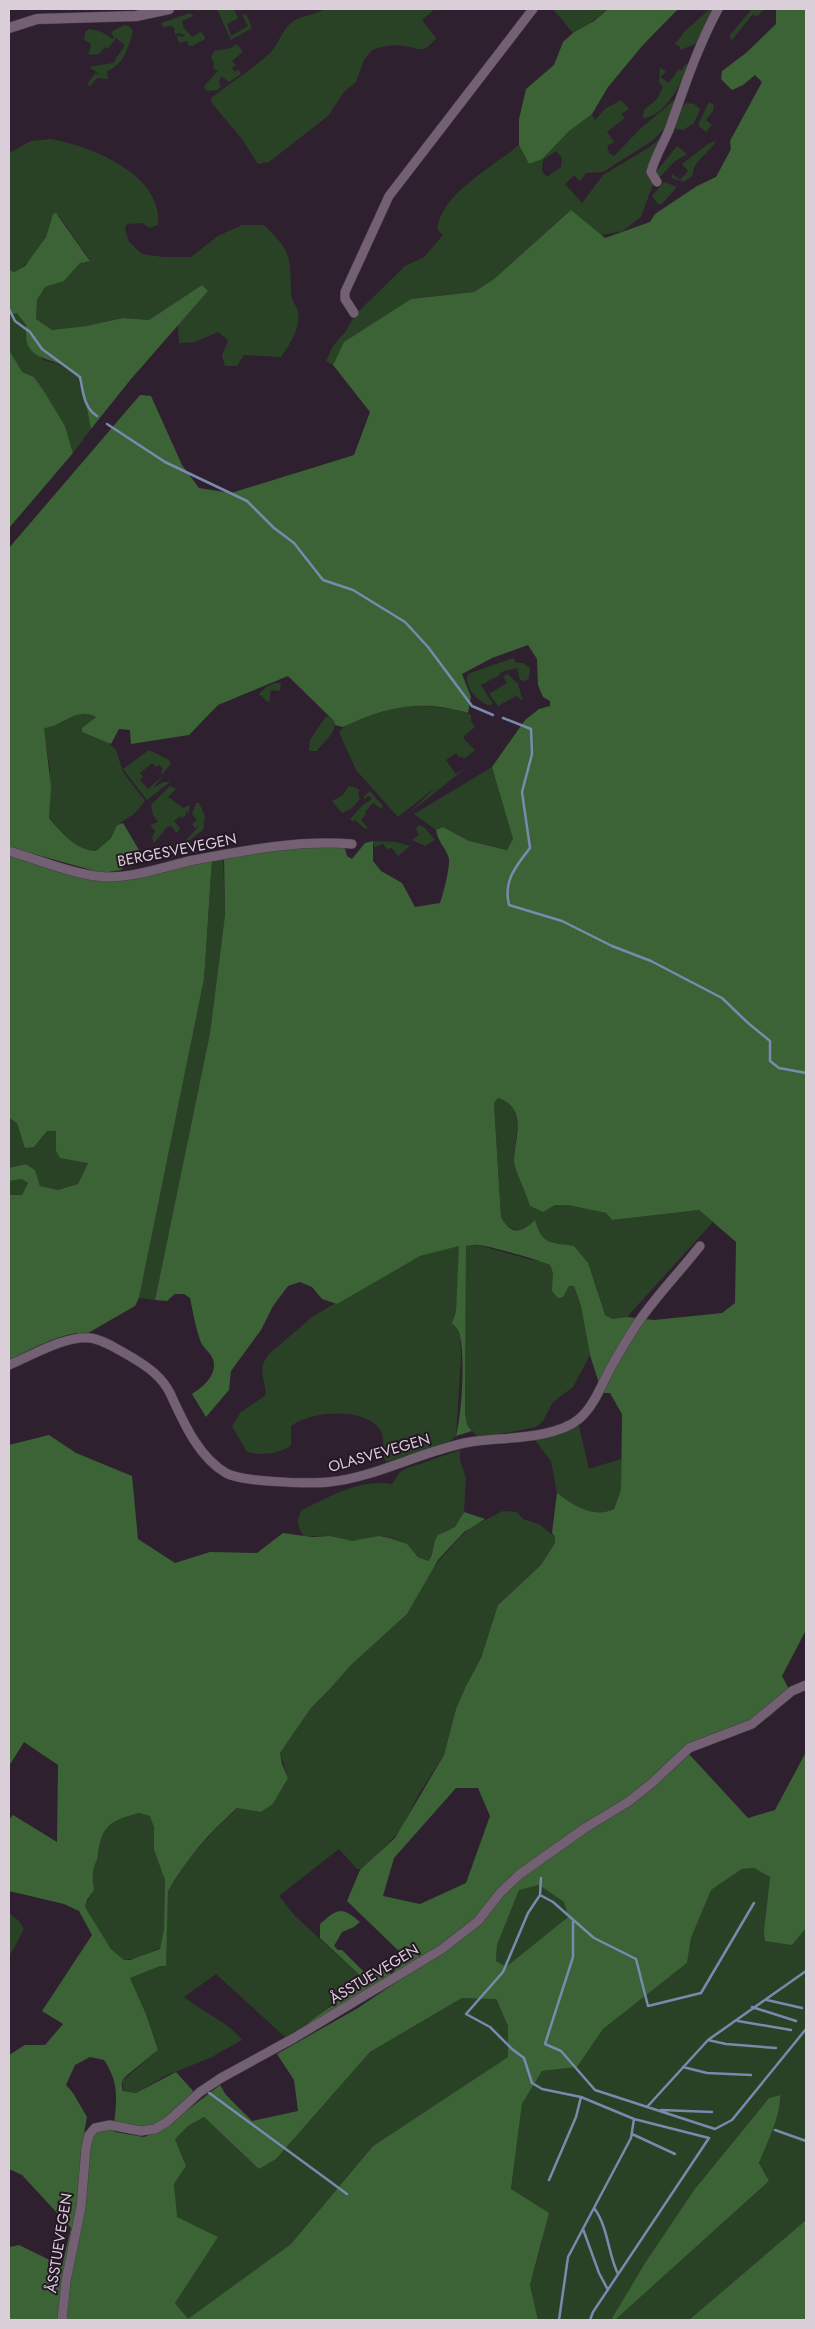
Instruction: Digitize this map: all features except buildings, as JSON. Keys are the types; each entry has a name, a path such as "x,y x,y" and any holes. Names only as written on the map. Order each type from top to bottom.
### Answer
{"street":[{"path":"9,28 37,19 126,16 169,9"},
{"path":"354,313 346,299 345,292 389,196 533,9"},
{"path":"657,182 651,172 653,164 663,144 699,45 718,9"},
{"name":"BERGESVEVEGEN","path":"9,851 82,872 107,877 132,874 283,844 324,842 352,844"},
{"name":"OLASVEVEGEN","path":"9,1365 69,1340 82,1338 100,1341 146,1366 158,1375 170,1392 190,1434 224,1472 229,1475 272,1481 330,1482 351,1478 455,1445 537,1434 566,1426 579,1419 600,1391 608,1373 637,1324 700,1246"},
{"name":"ÅSSTUEVEGEN","path":"62,2320 66,2282 81,2207 86,2148 90,2135 95,2128 110,2125 141,2131 155,2129 168,2122 200,2092 221,2078 311,2028 442,1950 478,1921 500,1893 520,1874 585,1828 628,1802 652,1783 689,1748 752,1724 792,1691 806,1685"}],"green space":[{"path":"217,9 234,9 238,18 227,24 231,36 248,26 242,15 246,14 252,28 231,40"},
{"path":"324,9 435,9 422,20 436,38 422,49 396,45 372,50 364,60 356,82 344,92 328,116 269,162 258,164 242,139 211,102 211,98 270,53 285,29 292,22"},
{"path":"553,9 608,9 581,30 573,33"},
{"path":"608,9 678,9 643,45 608,87 592,114 569,131 542,159 529,164 519,145 519,119 526,89 554,65 563,42"},
{"path":"710,9 715,9 698,43 680,50 680,47 675,44 685,31"},
{"path":"752,9 764,9 757,17 753,14 732,40 730,35"},
{"path":"776,9 806,9 806,1630 782,1676 792,1695 770,1716 758,1723 690,1751 689,1754 748,1818 775,1810 806,1752 806,1928 792,1945 765,1941 764,1930 770,1877 754,1868 742,1869 711,1890 691,1938 687,1963 603,2029 577,2067 542,2071 522,2104 511,2189 549,2213 530,2285 538,2320 9,2320 9,2247 19,2245 62,2266 71,2228 22,2175 9,2169 9,2055 25,2045 45,2045 63,2024 42,2011 92,1935 79,1911 64,1904 9,1891 9,1820 13,1815 57,1842 58,1765 24,1742 9,1766 9,1445 49,1435 76,1453 132,1476 138,1539 175,1563 210,1552 257,1553 283,1533 312,1537 330,1536 352,1541 379,1536 390,1538 407,1544 418,1557 428,1561 432,1555 438,1535 455,1527 464,1512 485,1519 464,1532 438,1560 407,1614 351,1665 311,1708 280,1753 288,1778 273,1804 261,1812 237,1808 199,1846 168,1891 166,1966 160,1966 130,1978 146,2014 158,2050 126,2076 122,2081 122,2086 123,2091 136,2093 176,2072 194,2092 158,2124 144,2127 114,2124 115,2132 144,2137 163,2129 220,2085 226,2095 252,2121 298,2111 294,2080 277,2054 358,2008 398,1981 392,1976 297,2033 313,2019 366,1981 320,1938 320,1924 335,1912 343,1911 348,1913 360,1922 342,1932 334,1946 338,1950 342,1950 369,1977 382,1967 392,1975 403,1955 347,1901 360,1870 395,1838 444,1755 456,1709 481,1658 498,1605 541,1565 555,1543 555,1537 552,1533 557,1493 577,1506 591,1511 606,1512 614,1509 621,1490 622,1414 610,1393 602,1393 590,1355 581,1306 574,1286 569,1286 563,1297 558,1298 552,1291 553,1273 550,1265 492,1248 476,1245 466,1246 465,1413 467,1425 472,1431 456,1436 463,1372 460,1334 452,1323 456,1311 459,1246 420,1256 337,1304 322,1299 312,1287 300,1282 288,1286 273,1306 261,1330 231,1371 229,1390 206,1417 192,1394 208,1380 214,1365 212,1356 200,1340 190,1298 184,1294 175,1294 167,1301 155,1300 210,1033 225,915 224,856 277,846 340,846 345,849 347,856 352,859 365,843 373,841 373,861 381,871 402,883 415,907 440,903 449,859 436,830 443,827 469,841 507,850 513,839 492,767 525,720 539,709 550,706 550,701 543,697 538,685 537,659 528,645 492,658 462,674 471,697 468,713 435,706 404,707 374,714 343,727 335,725 334,721 288,676 218,705 189,735 131,744 130,730 119,729 111,744 82,732 82,728 96,717 89,714 76,715 51,727 44,728 51,786 49,818 75,844 88,850 96,851 111,838 117,825 123,823 139,850 121,870 102,873 9,847 9,548 140,395 151,396 182,465 199,488 231,493 354,455 370,412 333,365 344,342 411,299 474,292 494,279 571,210 605,238 650,222 655,214 697,186 716,177 731,149 730,141 762,82 755,75 743,85 732,90 721,79 722,71 746,53 776,24","holes":["498,1098 508,1103 514,1109 517,1117 518,1126 514,1162 530,1206 543,1212 555,1205 568,1205 606,1213 612,1220 699,1210 736,1242 735,1303 722,1313 654,1320 627,1317 612,1319 605,1315 588,1263 574,1246 553,1243 544,1239 535,1220 521,1230 512,1230 501,1217 494,1103","456,1788 478,1788 490,1816 466,1883 420,1904 383,1896 394,1858","139,1813 150,1816 154,1828 154,1850 165,1880 164,1928 160,1949 130,1960 124,1960 111,1949 85,1907 87,1900 94,1890 93,1871 102,1837 109,1826 121,1818","539,1885 564,1902 568,1917 506,1967 496,1961 497,1945 519,1890","462,1998 496,1999 508,2026 508,2057 373,2146 291,2244 188,2319 175,2303 218,2237 177,2217 174,2184 186,2166 175,2139 188,2126 204,2117 259,2169 276,2159 370,2052","90,2057 104,2060 115,2083 116,2091 114,2124 90,2129 84,2133 87,2117 66,2085 75,2065"]},
{"path":"190,13 194,16 182,21 184,28 192,37 201,32 205,37 205,39 192,46 188,45 187,41 179,43 177,36 183,37 185,35 178,33 175,35 174,28 171,26 163,27 161,23"},
{"path":"124,25 129,26 133,31 125,55 118,64 107,71 108,79 97,78 89,87 88,83 95,73 101,75 89,67 113,63 125,45 116,38 108,49 105,47 99,54 91,55 88,53 91,47 90,43 84,40 85,32 89,29 96,30 112,39 114,38 111,32"},
{"path":"237,44 243,52 232,61 236,65 232,68 235,72 238,69 241,74 229,82 221,76 219,82 221,87 217,90 207,91 204,86 218,71 213,68 214,63 211,58 214,51 231,48"},
{"path":"686,63 689,66 682,81 665,106 651,116 643,118 644,110 657,99 663,87 659,82 660,67 666,72 660,77 669,83"},
{"path":"678,97 665,128 652,141 603,172 586,173 580,181 574,175 565,184 582,203 603,175 650,147 665,134 649,172 653,184 641,217 623,231 596,236 571,210 494,279 474,292 411,299 344,342 333,365 326,361 333,346 346,331 355,315 405,266 424,257 443,235 437,229 441,216 458,192 519,145 529,164 588,115 592,114 595,120 605,109 621,100 629,109 621,114 625,118 607,132 614,142 607,146 609,153 614,156 641,128","holes":["556,151 562,158 561,167 547,177 542,171 543,160"]},
{"path":"709,102 714,105 713,111 706,120 712,125 706,132 698,125"},
{"path":"686,103 694,104 700,109 694,123 683,130 673,128 678,112"},
{"path":"51,139 85,148 104,156 122,166 149,191 157,207 158,225 150,228 142,223 127,224 125,229 129,242 142,254 163,257 191,257 218,236 242,225 264,225 280,242 288,255 291,296 298,311 296,330 281,357 244,355 237,366 225,366 222,355 228,340 218,332 195,342 179,343 178,325 207,292 202,285 149,320 123,318 86,326 52,330 36,319 37,300 45,287 64,281 80,263 90,260 59,216 51,218 47,234 34,256 14,272 9,270 9,153 31,141"},
{"path":"716,141 695,166 693,175 684,182 672,178 672,174 680,180 688,171 682,164 708,144"},
{"path":"677,146 687,154 674,162 659,178 656,172"},
{"path":"664,182 677,187 662,204 658,204 652,196"},
{"path":"56,213 90,261 80,263 64,281 45,287 37,300 36,319 52,330 86,326 123,318 149,320 202,285 208,291 131,379 91,429 78,378 67,368 34,353 29,347 26,338 26,325 17,313 9,315 9,270 14,272 25,266 46,237 53,214"},
{"path":"17,312 26,325 25,336 43,360 59,364 76,374 85,399 91,429 73,453 65,426 34,377 22,372 12,358 9,350 9,315"},
{"path":"9,350 22,372 34,377 45,393 65,426 73,453 9,528"},
{"path":"514,658 516,663 523,663 530,668 529,678 525,681 520,680 517,668 501,672 498,676 481,685 493,704 488,705 476,697 470,690 467,676 470,673"},
{"path":"508,674 518,684 523,701 516,696 498,706 489,694 507,683 503,676"},
{"path":"275,683 281,683 280,691 271,690 269,703 259,694 266,687"},
{"path":"416,705 455,709 471,715 471,721 475,727 464,736 464,739 475,750 464,759 462,756 460,758 456,753 446,760 456,774 466,768 409,813 436,787 398,817 356,770 339,732 345,726 364,717 386,710"},
{"path":"79,714 89,714 96,717 86,725 83,732 106,741 116,750 123,772 145,801 134,814 117,825 111,838 96,851 82,848 75,844 64,835 49,817 50,768 43,728"},
{"path":"326,716 332,719 334,723 332,733 317,751 309,751 310,740"},
{"path":"149,750 169,760 171,764 162,774 163,769 159,765 156,767 152,763 140,773 143,777 140,780 148,789 164,775 153,788 163,782 170,782 147,800 123,769"},
{"path":"492,767 513,839 508,850 469,841 443,827 436,830 414,814"},
{"path":"170,786 176,789 168,797 183,808 190,805 189,812 186,811 186,815 182,818 180,816 174,821 180,828 177,833 171,826 167,827 154,843 152,838 155,831 150,825 158,822 153,815 151,805"},
{"path":"349,786 360,791 358,792 360,799 351,809 342,813 332,801 343,795"},
{"path":"370,791 383,806 381,809 373,803 365,812 366,814 361,820 368,828 365,829 355,820 353,822 350,819 364,804 371,800 369,796 364,799 364,796"},
{"path":"196,803 199,803 205,816 203,830 187,842 187,839 199,826 195,828 192,824 197,820 192,814"},
{"path":"419,825 424,827 435,840 425,846 412,840 419,835 416,829"},
{"path":"373,841 396,842 410,846 398,856 392,848 387,849 383,844 374,847"},
{"path":"9,853 91,877 212,859 204,979 139,1298 135,1306 88,1333 58,1338 9,1360 9,1195 22,1195 28,1183 22,1179 9,1181 9,1168 26,1164 35,1170 40,1186 58,1190 78,1184 88,1163 60,1158 56,1151 56,1131 47,1131 34,1147 25,1148 17,1123 9,1118"},
{"path":"223,856 225,915 210,1033 155,1300 139,1298 204,979 212,859"},
{"path":"498,1098 508,1103 516,1117 517,1135 514,1162 530,1206 543,1212 555,1205 568,1205 606,1213 612,1220 699,1210 713,1222 627,1317 612,1319 605,1315 574,1246 550,1243 532,1232 513,1229 501,1217 494,1102"},
{"path":"9,1118 17,1123 21,1136 34,1147 47,1131 56,1131 56,1151 88,1163 78,1184 58,1190 40,1186 35,1170 26,1164 9,1168"},
{"path":"22,1179 28,1183 22,1195 9,1195 9,1181"},
{"path":"460,1245 456,1311 453,1317 460,1336 461,1357 456,1436 448,1443 386,1462 384,1458 383,1436 379,1428 371,1421 361,1417 349,1414 336,1414 311,1417 291,1426 291,1445 287,1448 264,1454 247,1452 232,1426 241,1412 266,1395 262,1370 268,1355 312,1317 388,1272 420,1256"},
{"path":"478,1245 532,1260 544,1261 550,1265 565,1291 569,1286 574,1286 581,1306 590,1355 573,1387 553,1402 543,1421 536,1427 479,1438 467,1425 465,1414 466,1246"},
{"path":"578,1422 589,1469 621,1459 621,1490 614,1509 606,1512 584,1509 557,1493 551,1461 535,1440"},
{"path":"460,1450 460,1460 466,1478 464,1512 455,1527 443,1532 428,1561 420,1558 396,1539 389,1537 348,1541 328,1536 304,1536 300,1530 298,1520 302,1510 356,1486 380,1483 392,1484 400,1472 405,1469"},
{"path":"503,1511 517,1512 523,1519 539,1524 555,1537 555,1543 541,1565 498,1605 481,1658 456,1709 444,1755 419,1794 400,1831 363,1869 357,1869 339,1849 279,1896 295,1916 366,1981 333,2003 297,2033 286,2038 216,1974 184,1997 229,2027 242,2040 210,2058 167,2075 136,2093 124,2091 122,2081 158,2050 146,2014 130,1978 160,1966 165,1966 168,1891 186,1862 219,1825 238,1808 261,1812 273,1804 288,1778 280,1753 311,1708 351,1665 407,1614 433,1568 459,1538 471,1527"},
{"path":"139,1813 150,1816 154,1828 154,1850 165,1880 164,1928 160,1948 137,1958 124,1960 111,1949 85,1907 94,1888 93,1872 99,1845 105,1831 121,1818"},
{"path":"754,1868 770,1877 764,1930 792,1945 806,1928 806,2220 689,2320 615,2320 769,2181 759,2163 776,2120 780,2095 769,2098 694,2190 645,2263 611,2320 538,2320 530,2285 542,2242 511,2190 522,2104 542,2071 577,2067 603,2029 687,1963 691,1938 711,1890 742,1869"},
{"path":"539,1885 564,1902 568,1917 506,1968 496,1961 497,1945 519,1889"},
{"path":"9,1913 19,1921 24,1929 9,1957"},
{"path":"462,1998 495,1998 508,2026 508,2057 373,2146 291,2244 188,2320 175,2303 181,2293 174,2184 186,2166 175,2139 188,2126 204,2117 259,2169 276,2159 370,2052"},
{"path":"780,2095 776,2121 759,2163 769,2181 615,2320 611,2320 645,2263 694,2190 769,2098"},
{"path":"806,2220 806,2320 689,2320"}],"waterway":[{"path":"9,309 15,321 30,332 42,349 80,377 83,394 89,409 97,416"},
{"path":"107,424 165,462 247,501 274,528 294,543 323,580 353,590 405,622 428,647 472,706 493,715"},
{"path":"503,718 531,729 532,754 522,792 530,848 509,881 509,905 562,921 612,946 651,961 722,998 770,1041 770,1061 779,1068 806,1073"},
{"path":"541,1878 540,1895 553,1902 594,1938 636,1959 648,2006 701,1993 754,1903"},
{"path":"540,1895 528,1913 503,1972 466,2014 490,2027 524,2058 532,2083 542,2089 581,2097 634,2119 709,2138 593,2312 590,2320"},
{"path":"573,1922 573,1957 545,2044 561,2051 595,2090 715,2129 732,2120 806,2029"},
{"path":"647,2107 708,2040 806,1971"},
{"path":"767,2000 802,2008"},
{"path":"752,2007 796,2021"},
{"path":"738,2021 791,2030"},
{"path":"708,2040 726,2044 776,2048"},
{"path":"683,2067 707,2073 751,2075"},
{"path":"208,2092 347,2194"},
{"path":"549,2180 576,2117 581,2097"},
{"path":"661,2110 712,2112"},
{"path":"559,2320 568,2257 631,2138 634,2119"},
{"path":"775,2130 806,2141"},
{"path":"632,2134 675,2154"},
{"path":"594,2208 602,2223 618,2274"},
{"path":"583,2229 599,2273 608,2290"}]}
